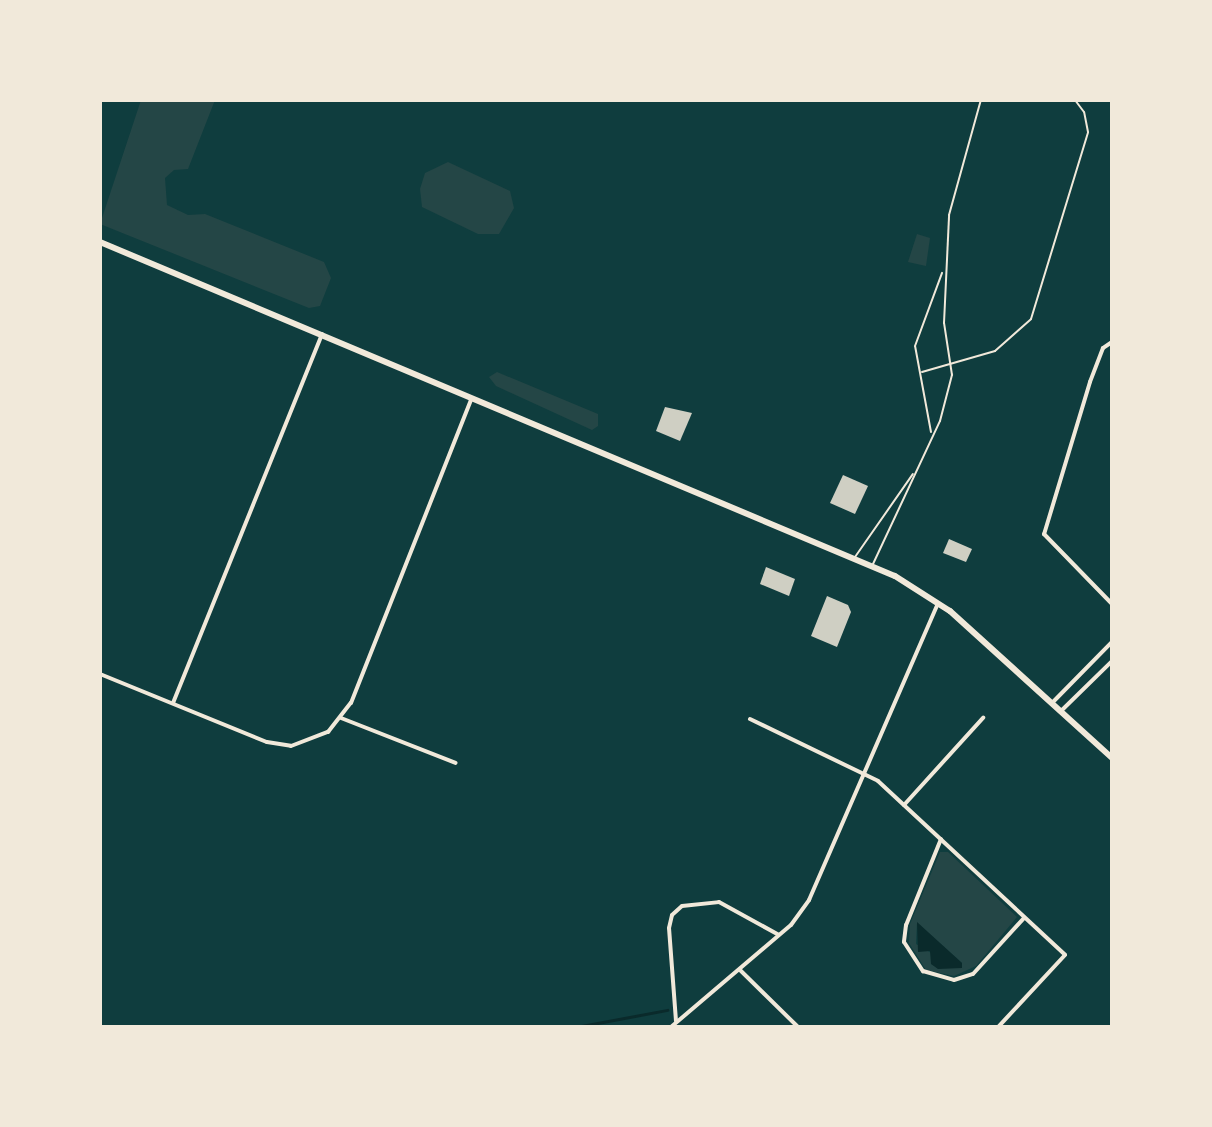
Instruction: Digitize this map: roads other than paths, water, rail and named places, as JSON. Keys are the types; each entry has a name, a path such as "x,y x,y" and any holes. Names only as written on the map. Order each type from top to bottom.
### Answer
{"main road":[{"path":"100,242 872,566 939,602 1112,758"}],"street":[{"path":"173,704 322,334"},
{"path":"1112,342 1103,348 1090,382 1044,534 1112,604"},
{"path":"100,674 279,745 316,739 341,718 472,397"},
{"path":"671,1027 779,935 816,887 939,602"},
{"path":"1052,703 1112,642"},
{"path":"1061,711 1112,661"},
{"path":"341,718 456,763"},
{"path":"904,805 983,718"},
{"path":"750,719 864,771 1065,955 998,1027"},
{"path":"941,839 905,934 910,958 923,971 954,980 973,974 1024,917"},
{"path":"676,1021 669,928 672,915 682,906 719,902 779,935"},
{"path":"740,970 798,1027"}],"lane":[{"path":"872,566 931,433 940,421 950,365 943,272 949,210 981,100"},
{"path":"922,372 950,365 1012,340 1039,302 1088,132 1075,100"},
{"path":"931,433 915,346 943,272"},
{"path":"854,558 914,473"}],"waterway":[{"path":"576,1027 667,1010"}]}
